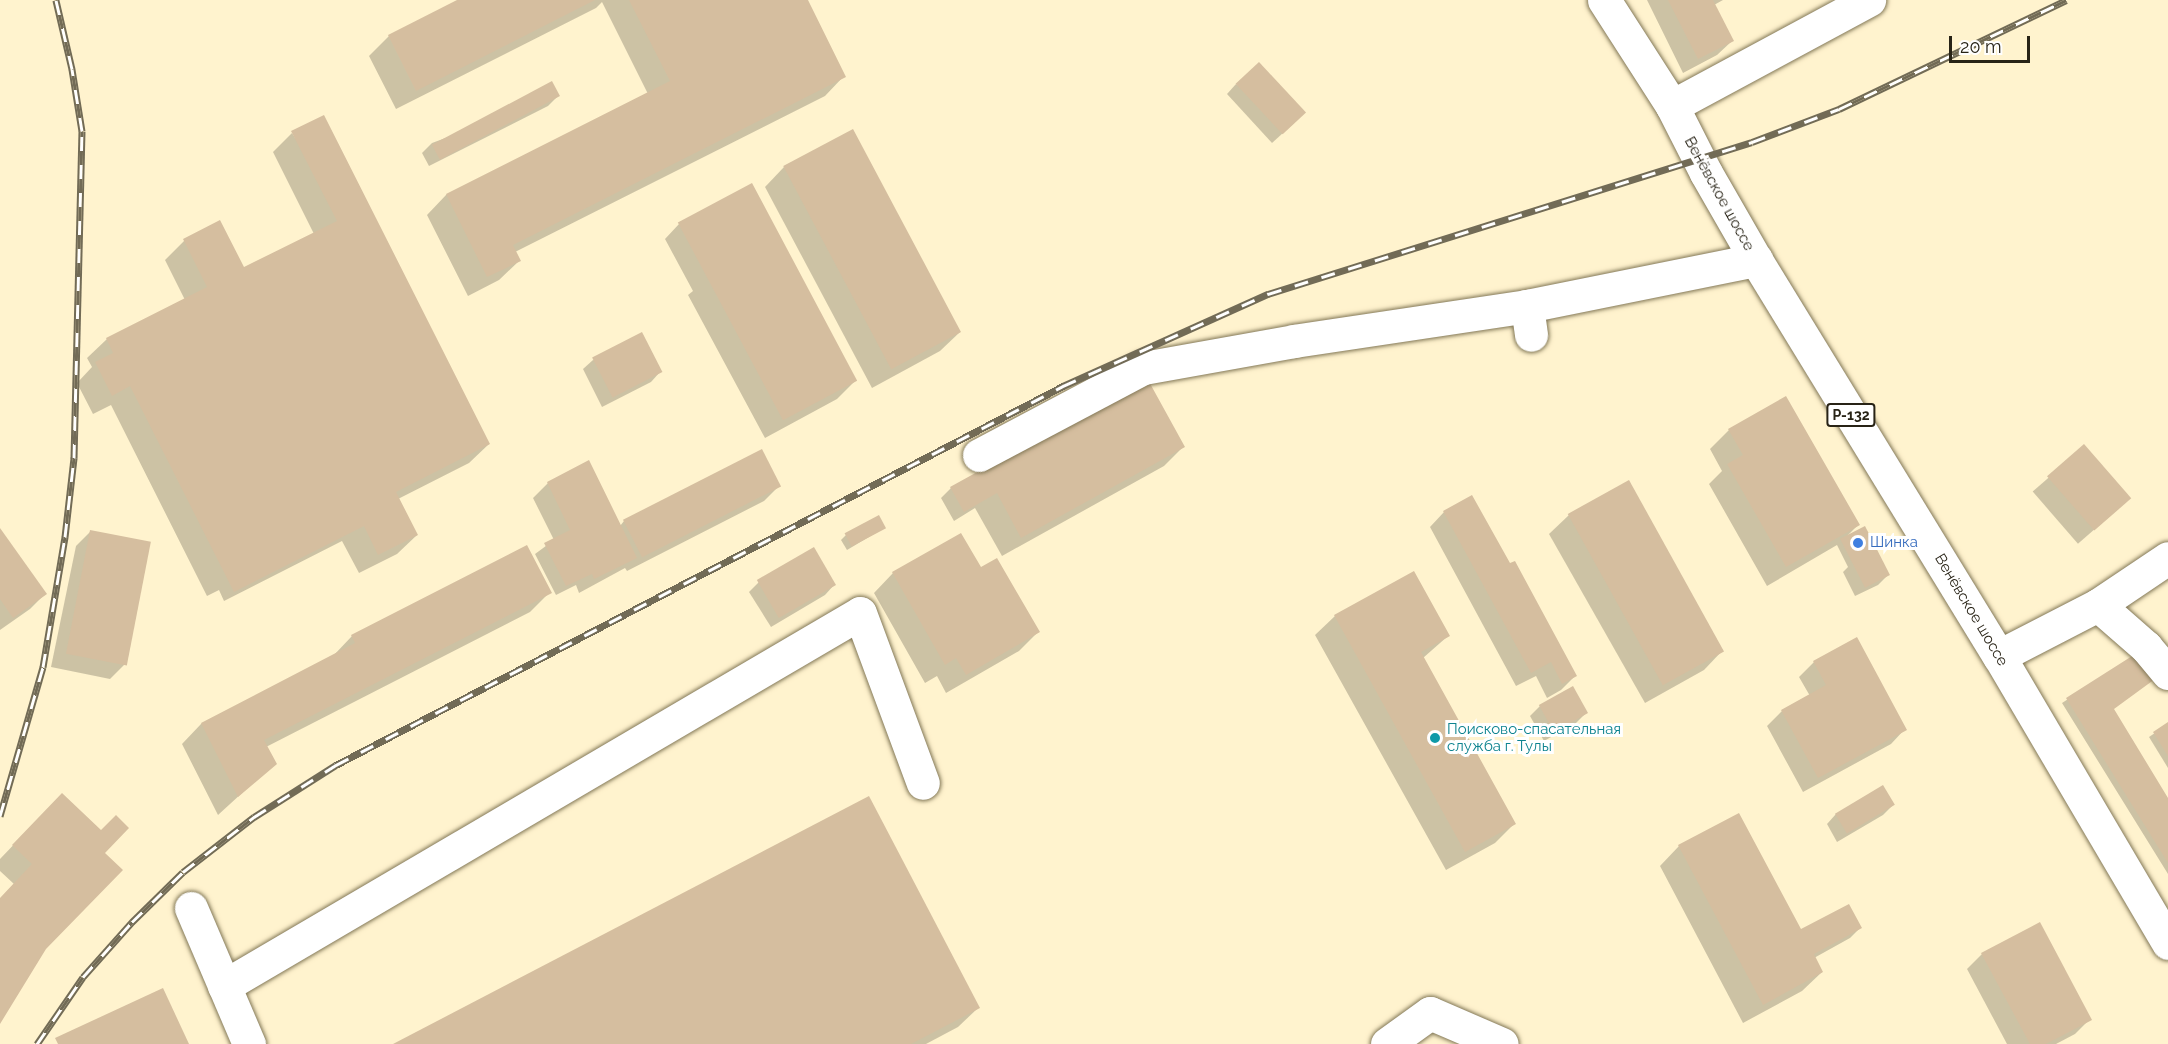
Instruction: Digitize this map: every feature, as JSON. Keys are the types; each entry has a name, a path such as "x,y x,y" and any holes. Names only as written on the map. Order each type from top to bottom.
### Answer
{"main road":[{"name":"Венёвское шоссе","path":"1604,0 1672,106 1706,173 1756,260 1999,656 2168,943"},
{"path":"1672,106 1869,0"},
{"path":"980,455 1143,368 1294,341 1529,321 1756,260"},
{"path":"1999,656 2098,605 2168,558"},
{"path":"2098,605 2146,647 2168,674"},
{"path":"224,986 860,613 922,783"},
{"path":"191,908 249,1044"},
{"path":"1387,1044 1430,1013 1502,1044"}],"building":[{"path":"457,0 595,0 416,91 388,35"},
{"path":"629,0 808,0 846,77 513,245 521,261 487,277 446,194 670,81"},
{"path":"1668,0 1713,0 1734,41 1698,59"},
{"path":"1259,62 1306,112 1283,134 1236,84"},
{"path":"552,81 560,96 440,160 432,145"},
{"path":"324,115 490,444 396,492 418,535 378,555 364,526 234,592 130,386 112,396 95,362 113,353 106,338 207,287 183,239 220,220 244,267 337,221 291,131"},
{"path":"853,129 961,332 891,369 783,166"},
{"path":"752,183 857,381 783,420 678,222"},
{"path":"642,332 662,372 613,398 592,357"},
{"path":"1147,378 1185,447 1021,538 997,493 964,512 950,487"},
{"path":"1786,396 1860,525 1786,567 1727,464 1743,455 1728,429"},
{"path":"2084,444 2131,498 2094,530 2047,476"},
{"path":"762,449 781,486 642,557 623,520"},
{"path":"589,460 637,558 594,579 592,574 566,586 544,543 570,530 547,482"},
{"path":"1629,480 1724,651 1663,685 1568,514"},
{"path":"1472,495 1510,563 1515,561 1577,676 1562,684 1551,662 1531,673 1443,511"},
{"path":"879,515 886,528 852,547 845,533"},
{"path":"1865,526 1890,575 1865,588 1840,539"},
{"path":"0,528 47,594 13,618 0,599"},
{"path":"90,530 151,542 127,666 66,654"},
{"path":"961,533 981,567 997,558 1040,632 966,675 956,658 945,665 892,572"},
{"path":"527,545 552,593 264,740 277,764 238,797 201,723 355,643 351,635"},
{"path":"814,547 836,585 779,618 757,580"},
{"name":"Поисково-спасательная служба г. Тулы","path":"1414,571 1450,636 1421,652 1516,824 1465,852 1334,615"},
{"path":"1857,637 1907,730 1818,778 1781,710 1826,685 1813,661"},
{"path":"2140,651 2155,679 2114,709 2168,798 2168,863 2066,698"},
{"path":"1573,686 1588,713 1554,732 1539,705"},
{"path":"2168,722 2168,756 2153,732"},
{"path":"1883,785 1895,805 1847,834 1835,814"},
{"path":"62,793 101,830 116,815 129,828 105,853 123,870 46,949 0,1024 0,898 32,864 12,845"},
{"path":"869,796 980,1008 911,1044 393,1044"},
{"path":"1739,813 1801,929 1849,904 1862,928 1814,954 1823,972 1763,1005 1678,845"},
{"path":"2040,922 2092,1020 2046,1044 2030,1044 1981,953"},
{"path":"163,988 189,1044 58,1044 55,1038"}],"railway":[{"path":"0,816 43,667 65,537 74,458 82,131 72,69 56,0"},
{"path":"37,1044 83,977 132,922 183,872 254,817 336,765 1063,386 1268,294 1752,142 1839,109 2066,0"}],"place":[{"name":"Шинка","path":"1858,543"},
{"name":"Поисково-спасательная служба г. Тулы","path":"1435,738"}]}
